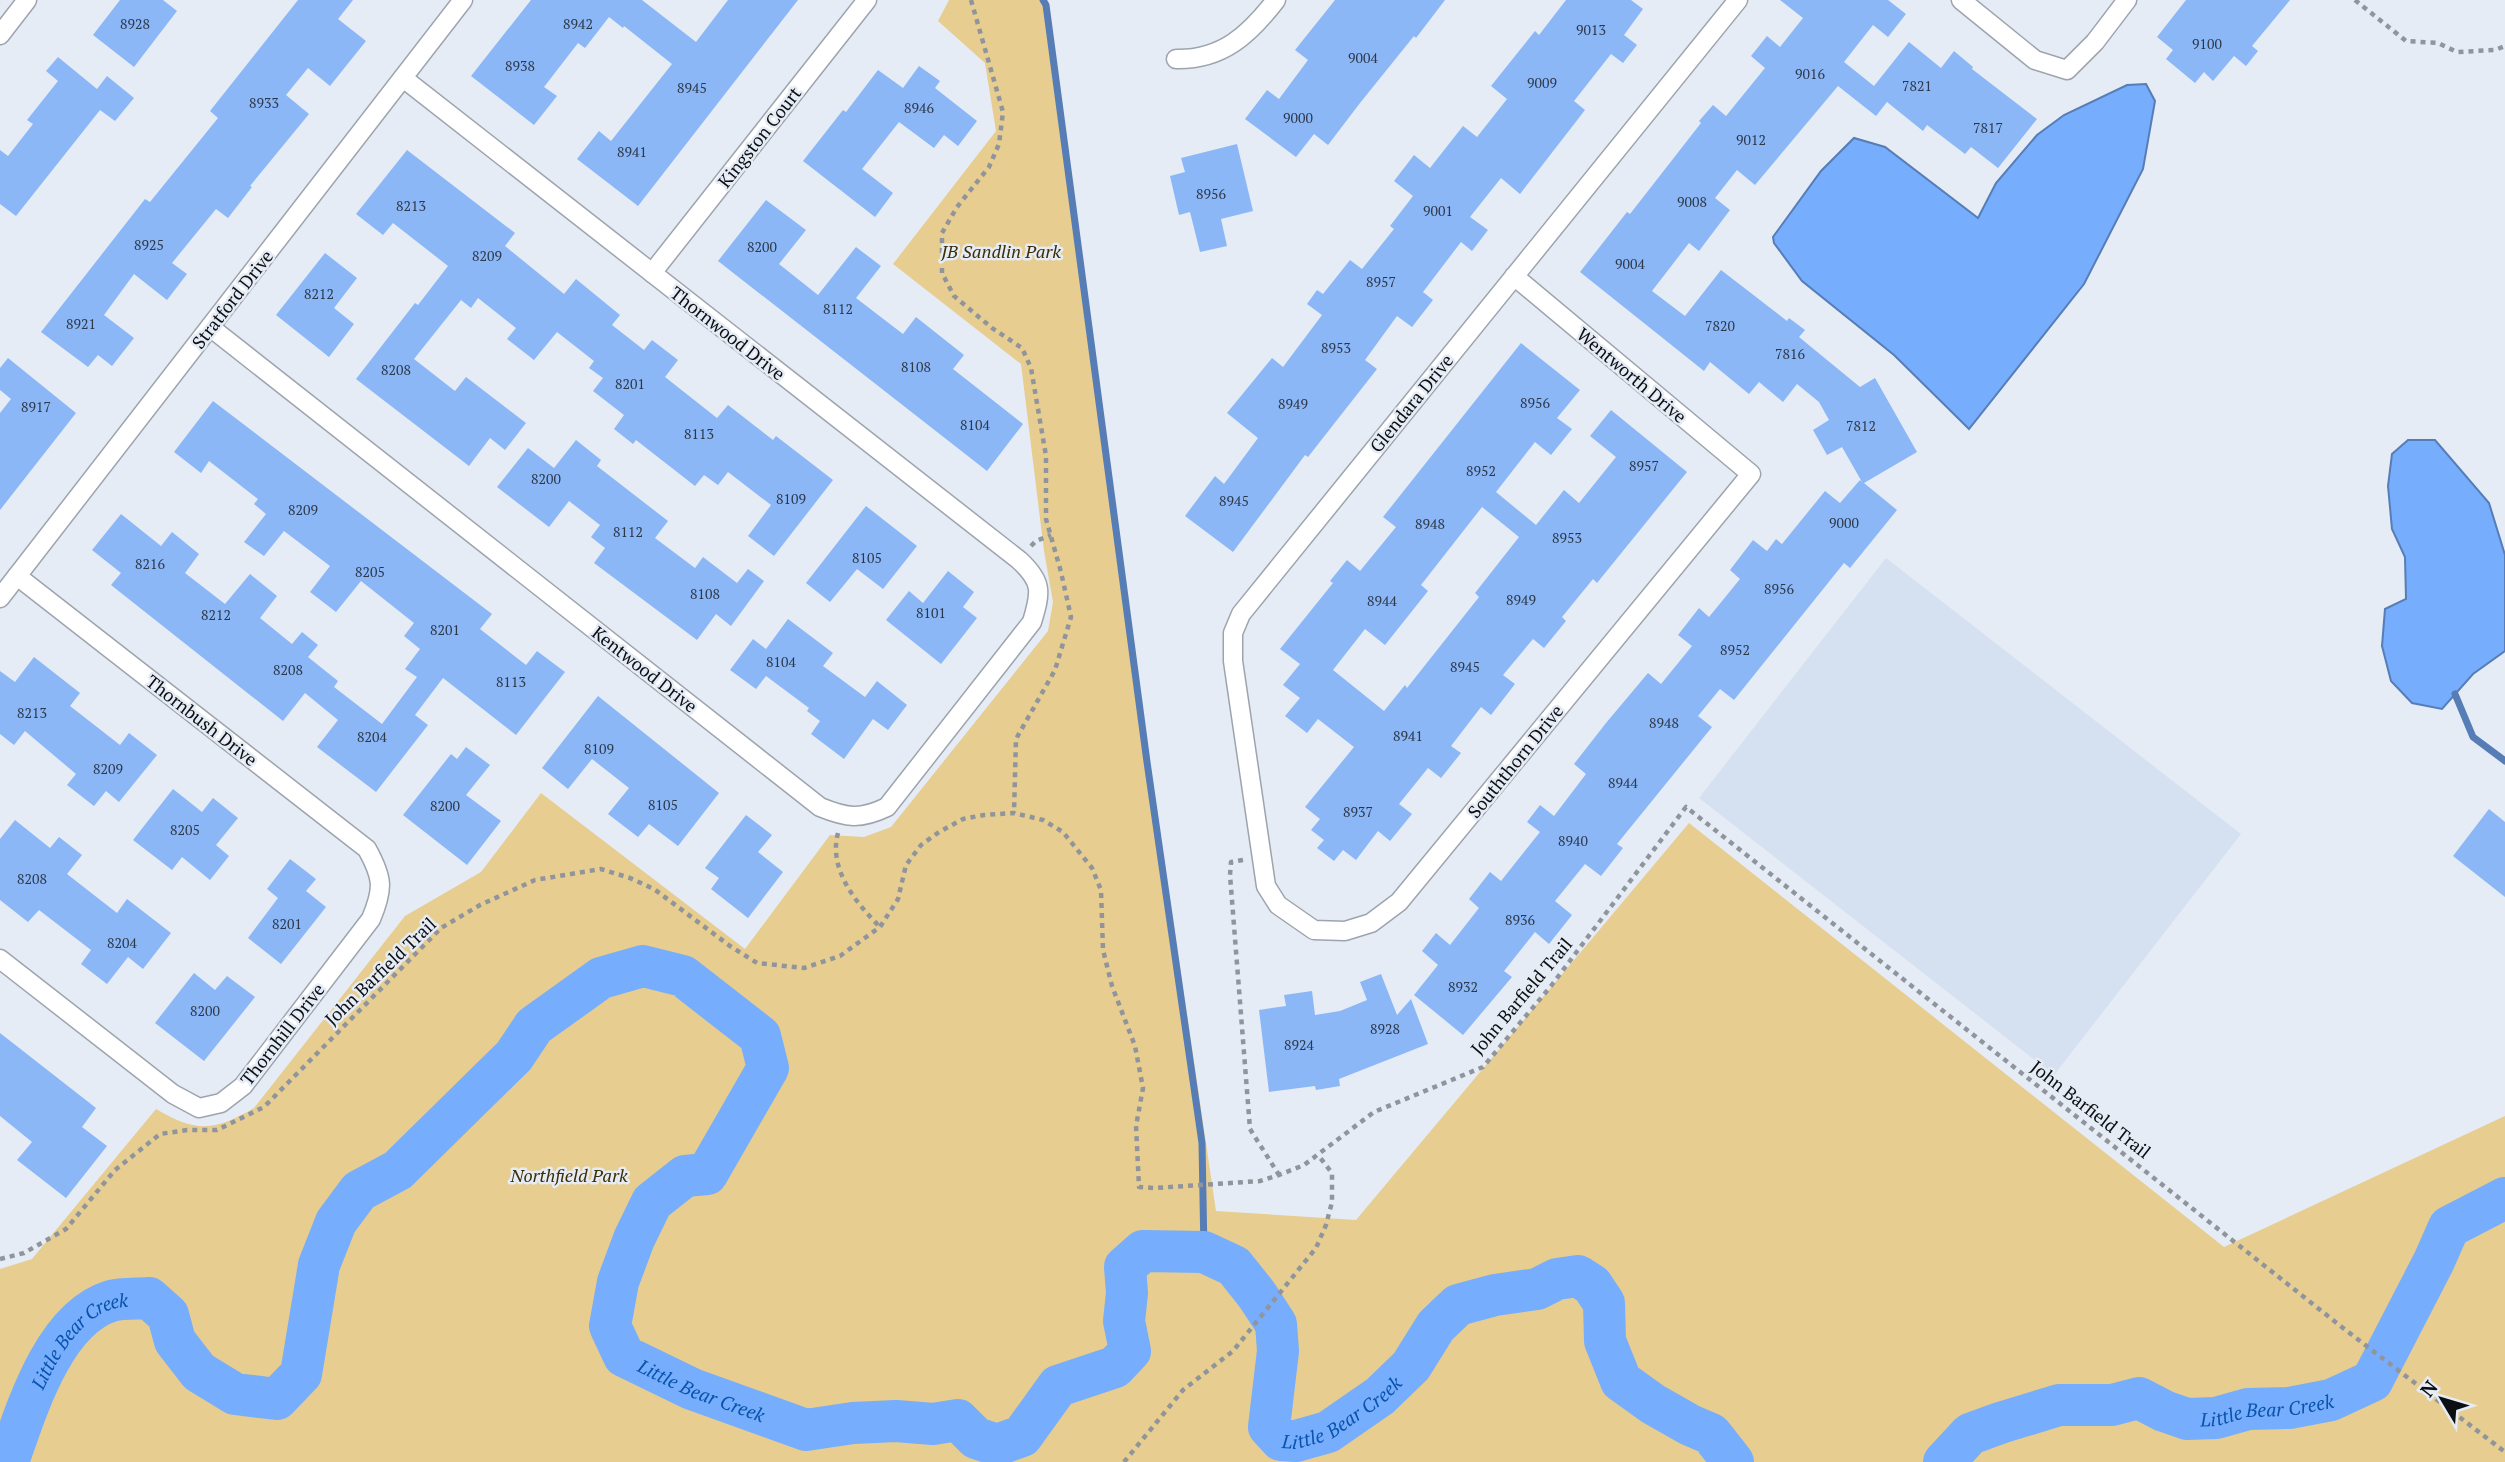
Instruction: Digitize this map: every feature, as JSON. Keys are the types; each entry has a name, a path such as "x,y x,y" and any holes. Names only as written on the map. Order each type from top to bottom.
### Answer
{"street":[{"path":"0,35 27,0"},
{"name":"Stratford Drive","path":"0,598 463,0"},
{"name":"Kingston Court","path":"652,273 867,0"},
{"path":"1175,59 1196,60 1217,53 1240,40 1276,0"},
{"name":"Glendara Drive","path":"1262,857 1233,661 1233,633 1241,614 1738,0"},
{"path":"1961,0 2035,60 2067,70 2095,41 2127,0"},
{"name":"Thornwood Drive","path":"403,78 1035,574 1039,597 1032,622 887,807 869,815 843,817"},
{"name":"Wentworth Drive","path":"1514,276 1751,474"},
{"name":"Kentwood Drive","path":"210,327 820,807 843,817"},
{"name":"Souththorn Drive","path":"1262,857 1266,886 1278,905 1314,930 1345,931 1371,923 1399,902 1751,474"},
{"name":"Thornbush Drive","path":"17,576 348,833 367,849 379,870"},
{"name":"Thornhill Drive","path":"0,959 173,1094 199,1108 221,1103 243,1086 371,919 381,897 379,870"}],"path":[{"path":"971,0 1003,112 1001,134 989,167 957,207 942,233 942,273 954,296 992,328 1022,348 1031,368 1046,456 1046,519 1070,617 1055,670 1016,739 1014,813"},
{"path":"2355,0 2406,41 2438,43 2457,52 2496,50 2505,46"},
{"name":"John Barfield Trail","path":"0,1259 24,1253 66,1229 115,1170 160,1134 187,1130 217,1130 264,1107 305,1062 441,928 480,905 535,880 601,869 630,877 653,889 757,963 804,968 840,956 880,927 898,899 906,865 921,845 963,819 1014,813 1042,820 1063,832 1092,868 1101,890 1103,950 1112,986 1135,1046 1143,1088 1136,1126 1139,1187 1260,1181 1304,1165 1374,1112 1483,1066 1550,986 1686,807 2343,1328 2505,1452"},
{"path":"843,817 835,845 847,889 880,927"},
{"path":"1262,857 1231,862 1230,875 1250,1129 1279,1175"},
{"path":"1124,1462 1183,1390 1233,1350 1316,1248 1332,1202 1332,1173 1318,1155"}],"shaded area":[{"path":"1886,558 2241,834 2054,1075 1699,798"}],"green space":[{"path":"949,0 1043,0 1046,5 1116,533 1216,1211 1356,1220 1689,823 2224,1247 2505,1116 2505,1462 0,1462 0,1269 32,1259 156,1109 183,1122 205,1126 228,1121 254,1108 405,916 481,872 541,793 745,949 830,835 864,837 891,827 1048,631 1053,602 1044,551 1021,364 893,264 996,131 985,63 938,21"}],"water":[{"path":"2146,84 2155,101 2143,169 2084,284 1969,429 1894,355 1802,281 1774,243 1773,237 1821,171 1854,138 1885,147 1978,218 1996,183 2037,135 2064,115 2127,85"},
{"path":"2408,440 2435,440 2489,503 2505,555 2505,651 2473,674 2442,709 2412,703 2391,681 2382,646 2385,609 2406,599 2405,557 2392,529 2388,486 2392,454"}],"building":[{"path":"120,0 163,0 177,11 134,67 93,35"},
{"path":"298,0 353,0 338,19 366,41 330,86 308,68 286,95 309,114 250,186 252,187 228,218 216,209 172,263 187,274 167,300 134,274 104,315 134,338 112,366 98,355 88,367 41,332 145,199 150,202 218,118 210,111"},
{"path":"531,0 642,0 696,42 728,0 798,0 638,206 577,159 599,131 611,141 672,64 609,17 585,48 578,43 544,87 557,96 534,125 471,76"},
{"path":"1335,0 1445,0 1328,145 1314,134 1296,157 1245,119 1267,90 1279,99 1308,60 1295,50"},
{"path":"1566,0 1631,0 1643,9 1624,35 1637,45 1623,63 1611,54 1574,101 1585,110 1520,194 1501,178 1470,217 1488,230 1472,251 1461,242 1423,292 1433,300 1412,327 1397,316 1365,360 1377,369 1308,457 1305,455 1233,552 1185,516 1215,476 1224,484 1258,438 1227,413 1272,358 1283,367 1322,315 1307,304 1317,290 1323,294 1350,260 1362,269 1394,229 1390,226 1413,196 1394,181 1414,155 1430,168 1463,126 1477,137 1507,99 1491,86 1535,31 1539,35"},
{"path":"1780,0 1888,0 1906,14 1888,37 1873,25 1844,62 1874,86 1909,42 1941,68 1954,51 1973,67 1972,69 2037,119 1998,168 1971,147 1965,154 1927,125 1923,131 1887,102 1876,116 1838,86 1755,185 1737,170 1715,198 1730,210 1699,251 1689,243 1652,291 1685,316 1721,270 1787,321 1789,318 1805,330 1799,337 1860,387 1875,378 1917,452 1864,483 1897,510 1850,568 1844,563 1734,700 1720,689 1698,716 1712,727 1617,844 1623,848 1601,876 1585,864 1555,901 1572,915 1549,944 1535,932 1504,971 1512,977 1463,1035 1414,995 1438,965 1422,951 1436,933 1450,945 1479,908 1469,899 1490,872 1501,881 1540,832 1527,822 1540,805 1554,816 1586,774 1574,764 1606,723 1648,673 1661,684 1692,646 1678,635 1699,608 1709,617 1740,579 1730,570 1753,540 1767,551 1776,539 1782,544 1825,491 1840,503 1860,480 1862,482 1842,447 1827,455 1813,430 1829,420 1819,402 1797,384 1783,402 1759,382 1749,394 1710,362 1704,371 1580,272 1627,212 1630,214 1713,105 1726,116 1765,68 1751,56 1767,36 1780,47 1803,18"},
{"path":"2186,0 2290,0 2252,46 2258,51 2246,66 2234,56 2213,81 2204,72 2195,83 2166,59 2173,50 2157,37"},
{"path":"58,57 97,89 107,76 134,98 115,121 100,110 16,216 0,204 0,150 8,156 33,124 27,120 58,81 46,71"},
{"path":"919,66 940,81 935,88 977,121 958,146 944,135 934,148 899,122 862,169 893,193 875,217 803,161 878,70 903,88"},
{"path":"1237,144 1253,211 1221,219 1227,246 1200,252 1190,212 1179,215 1170,176 1185,172 1181,158"},
{"path":"407,150 515,233 505,246 564,294 576,279 620,315 612,325 644,350 652,340 678,360 665,377 717,418 728,405 773,440 776,436 833,480 774,556 748,536 771,505 728,472 718,485 704,475 695,486 636,440 633,444 614,429 624,415 593,391 603,378 589,368 594,361 557,332 534,360 507,339 516,328 478,298 471,308 461,300 414,359 455,391 466,377 526,423 505,450 490,438 469,466 356,379 415,303 418,305 448,266 393,223 383,235 356,214"},
{"path":"766,200 806,230 779,264 818,295 856,247 881,266 856,298 903,334 916,317 964,355 953,369 1023,424 987,471 718,261"},
{"path":"325,253 357,278 334,308 354,324 329,357 276,315"},
{"path":"1521,343 1580,390 1557,418 1572,429 1551,455 1535,442 1496,492 1536,525 1564,490 1579,503 1616,457 1590,436 1611,410 1687,472 1597,583 1593,579 1562,617 1566,621 1544,648 1533,639 1503,675 1515,684 1491,715 1481,707 1451,746 1461,753 1441,778 1428,768 1399,804 1412,814 1390,841 1378,831 1356,860 1343,850 1334,861 1317,848 1324,840 1311,830 1320,819 1305,807 1354,747 1318,719 1307,733 1285,716 1300,698 1283,685 1300,664 1280,649 1333,583 1330,581 1347,560 1360,571 1396,527 1383,517","holes":["1482,507 1519,537 1475,593 1479,597 1407,688 1405,685 1384,711 1333,670 1365,629 1385,645 1428,591 1421,585"]},
{"path":"8,358 76,413 0,510 0,413 11,399 0,390 0,368"},
{"path":"213,401 492,614 480,629 526,665 537,651 565,672 516,735 443,678 415,715 428,725 376,792 317,747 338,720 305,693 283,721 111,585 121,573 92,550 121,514 161,546 172,532 199,554 185,573 225,604 250,574 277,596 260,618 292,644 302,632 318,645 308,657 338,681 334,687 382,724 417,677 405,669 420,649 404,636 414,623 361,581 336,612 310,592 330,566 284,531 264,556 244,542 266,514 254,504 258,499 209,461 201,473 174,452"},
{"path":"576,440 601,460 597,466 668,521 655,538 695,568 703,557 737,583 748,569 764,581 731,626 716,614 697,640 594,563 605,548 591,537 600,525 569,501 549,527 497,487 528,448 554,468"},
{"path":"866,506 917,546 883,589 857,569 830,602 806,583"},
{"path":"948,571 974,592 963,607 977,618 941,664 886,620 909,591 923,603"},
{"path":"788,619 833,653 823,666 865,697 877,681 907,705 888,730 873,719 844,759 811,734 820,721 807,711 809,708 766,676 756,689 730,670 753,639 766,649"},
{"path":"34,657 80,693 70,706 120,745 129,733 157,755 119,802 106,791 94,806 67,785 76,774 25,731 14,745 0,734 0,671 15,682"},
{"path":"598,696 719,793 678,846 649,824 638,837 608,814 629,788 592,759 568,789 542,768"},
{"path":"466,747 490,765 466,795 501,821 467,865 403,815 451,754 457,759"},
{"path":"173,789 202,812 213,798 238,818 216,845 229,856 210,880 182,857 172,870 133,840"},
{"path":"2489,809 2505,822 2505,897 2453,856"},
{"path":"746,815 772,835 758,852 783,872 748,918 711,889 719,878 705,868"},
{"path":"15,820 50,848 59,837 82,855 67,874 117,913 127,899 171,933 143,969 128,957 107,984 81,964 91,950 39,910 28,922 0,900 0,839"},
{"path":"290,859 316,879 306,891 326,907 281,964 248,938 278,898 267,889"},
{"path":"194,973 215,990 227,976 255,997 204,1061 155,1023"},
{"path":"1381,974 1397,1015 1411,999 1428,1044 1339,1079 1340,1086 1316,1090 1315,1086 1269,1092 1259,1010 1286,1006 1284,995 1312,991 1315,1015 1340,1011 1367,1000 1360,982"},
{"path":"0,1033 96,1108 82,1127 107,1146 66,1198 17,1160 32,1142 0,1116"}],"waterway":[{"path":"1043,0 1046,5 1147,762 1202,1143 1204,1252"},
{"path":"2455,694 2473,737 2505,761"},
{"name":"Little Bear Creek","path":"8,1462 33,1393 58,1346 73,1327 91,1311 111,1301 149,1298 168,1315 175,1341 199,1372 235,1394 277,1399 301,1374 319,1265 336,1222 359,1191 398,1170 514,1056 534,1026 601,978 643,966 683,976 760,1036 768,1068 707,1174 685,1176 652,1202 618,1282 610,1326 624,1356 692,1389 806,1430 853,1423 896,1421 933,1424 958,1420 976,1438 997,1445 1022,1436 1058,1386 1115,1367 1130,1351 1124,1321 1127,1293 1125,1267 1143,1251 1204,1252 1234,1266 1276,1324 1278,1351 1269,1427 1281,1440 1296,1441 1328,1432 1380,1396 1411,1366 1436,1326 1458,1305 1495,1295 1537,1289 1557,1279 1578,1276 1592,1285 1604,1303 1605,1341 1621,1381 1653,1404 1711,1434 1733,1462"},
{"name":"Little Bear Creek","path":"1944,1462 1970,1434 2059,1405 2112,1405 2139,1398 2187,1419 2216,1418 2248,1409 2289,1408 2331,1400 2372,1381 2449,1227 2505,1198"}],"park label":[{"name":"JB Sandlin Park","path":"1001,251"},
{"name":"Northfield Park","path":"569,1175"}]}
